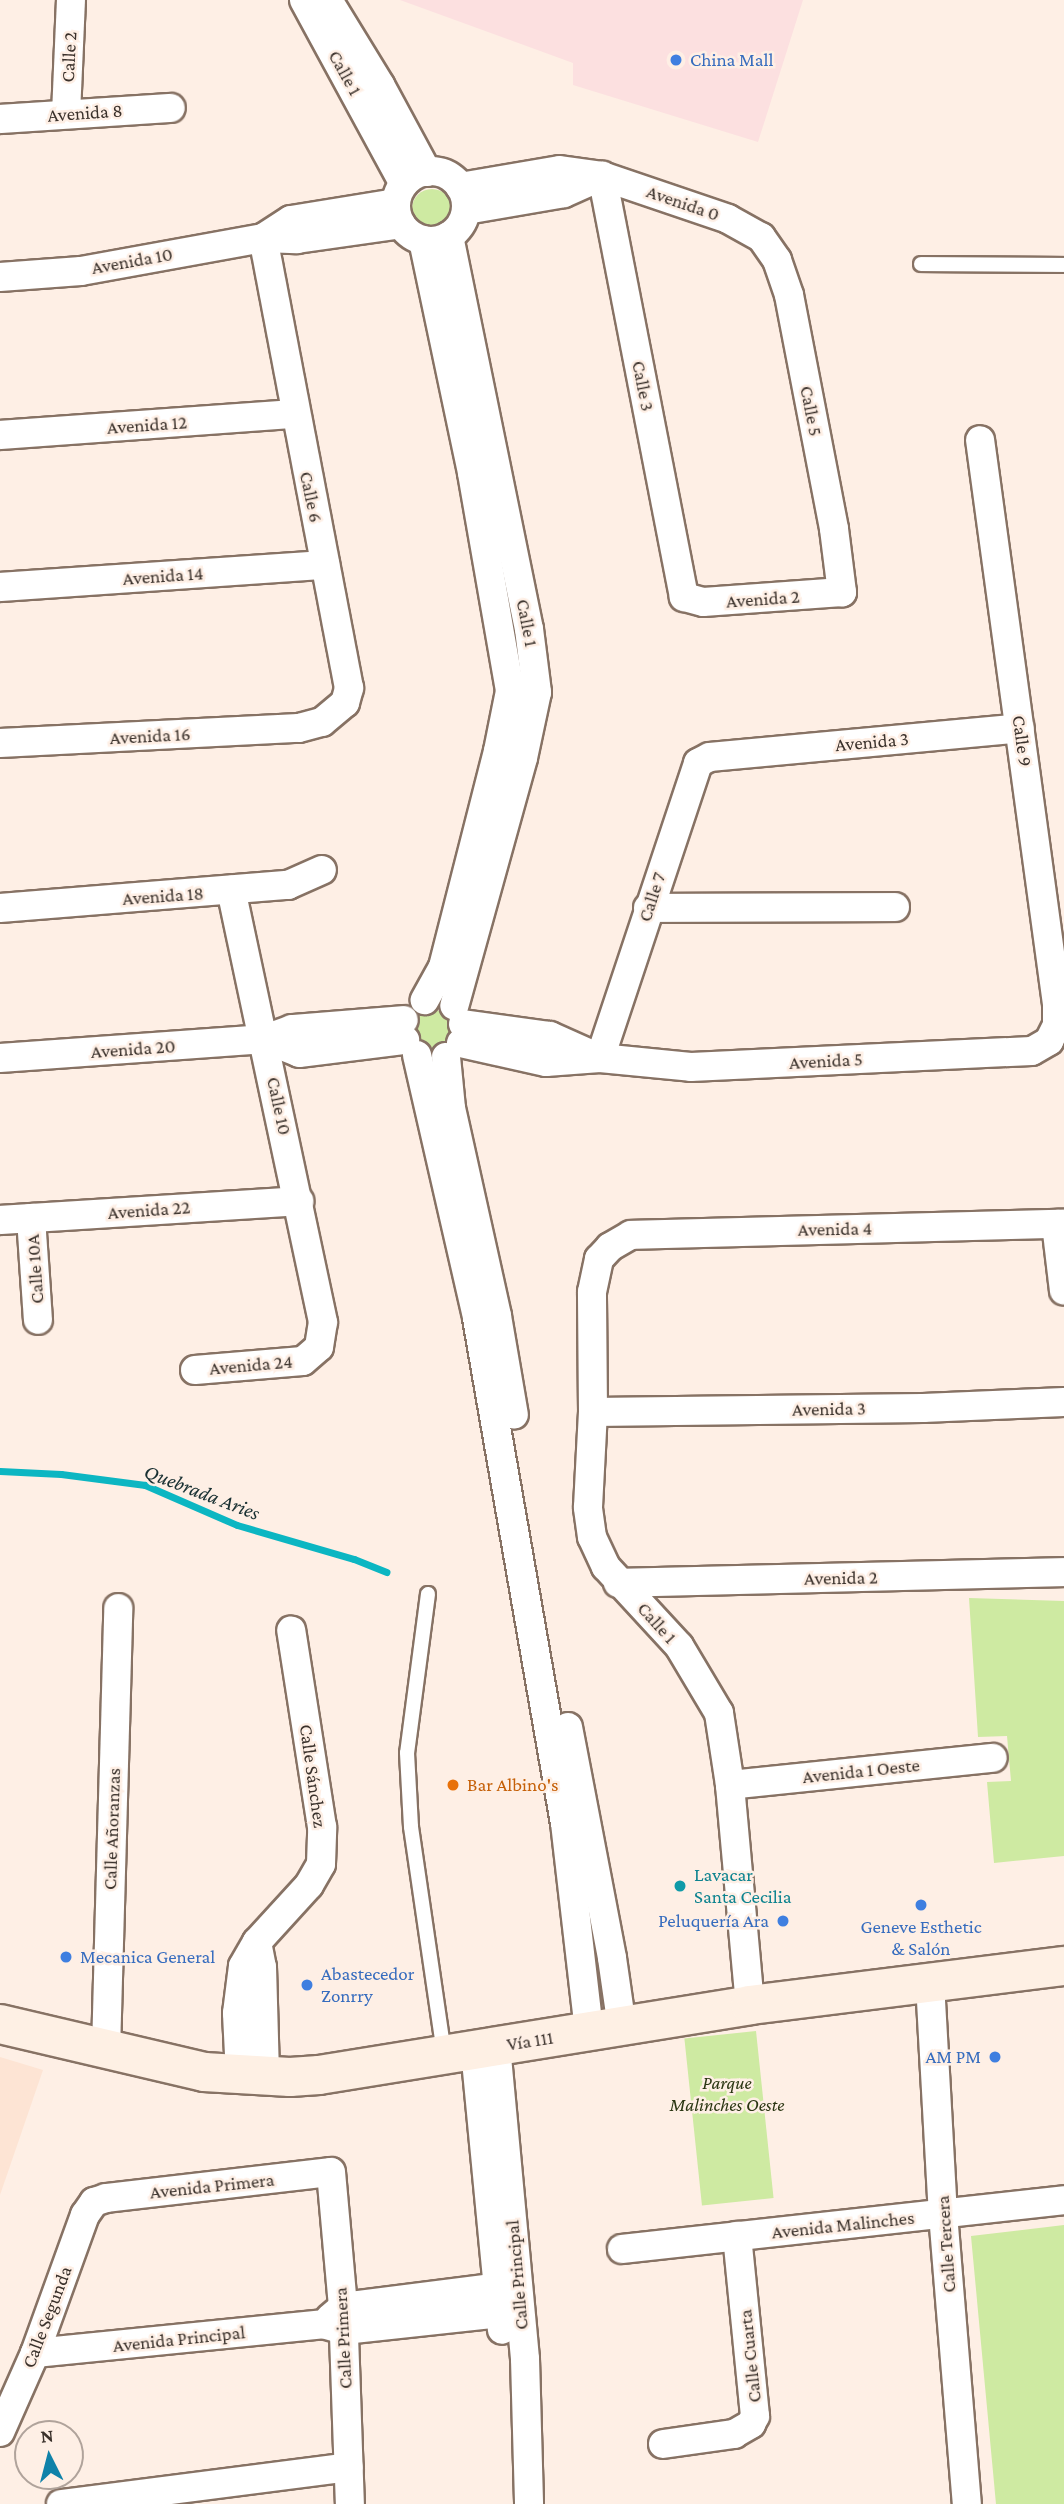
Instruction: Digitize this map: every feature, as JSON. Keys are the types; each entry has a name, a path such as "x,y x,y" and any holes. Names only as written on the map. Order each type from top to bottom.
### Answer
{"main road":[{"name":"Vía 111","path":"0,2024 204,2072 252,2076 319,2075 750,2005 1064,1966"}],"street":[{"name":"Calle 2","path":"66,114 71,0"},
{"name":"Calle 1","path":"304,0 417,210"},
{"name":"Calle 1","path":"328,0 380,85 417,210 484,471 509,674 510,755 456,1033"},
{"name":"Avenida 8","path":"0,119 171,108"},
{"path":"446,175 463,199 463,220 417,210 446,175"},
{"path":"463,199 564,192 602,176"},
{"name":"Avenida 0","path":"602,176 728,219 761,237"},
{"name":"Calle 3","path":"602,176 684,597"},
{"name":"Avenida 10","path":"0,277 81,271 263,237 297,239 417,210"},
{"name":"Calle 6","path":"263,237 294,414 349,688 345,703 333,715 322,722 299,728"},
{"name":"Calle 5","path":"761,237 777,260 789,295 834,529 842,592"},
{"name":"Avenida 12","path":"0,435 294,414"},
{"name":"Calle 9","path":"980,440 1057,1004 1057,1025 1049,1041"},
{"name":"Avenida 14","path":"0,587 325,565"},
{"name":"Avenida 2","path":"684,597 703,603 842,592"},
{"name":"Avenida 16","path":"0,743 299,728"},
{"name":"Avenida 3","path":"724,756 1020,728"},
{"name":"Calle 1","path":"409,1038 416,1004 425,1000 443,967 510,755"},
{"name":"Calle 7","path":"600,1058 698,762 724,756"},
{"name":"Avenida 18","path":"0,908 288,885 322,870"},
{"name":"Calle 10","path":"231,890 265,1039 323,1322"},
{"path":"648,908 895,907"},
{"path":"425,1000 445,1001 456,1033 451,1108 574,1822 606,2029"},
{"name":"Avenida 20","path":"0,1058 265,1039 292,1029 409,1038 426,1059 456,1033"},
{"name":"Avenida 5","path":"456,1033 550,1036 600,1058 691,1067 1032,1051 1049,1041"},
{"path":"409,1038 487,1317"},
{"name":"Avenida 22","path":"0,1220 299,1201"},
{"name":"Calle 10A","path":"31,1218 38,1320"},
{"path":"1060,1224 1064,1291"},
{"name":"Avenida 4","path":"610,1247 631,1235 663,1233 1060,1224"},
{"name":"Calle 1","path":"610,1247 599,1259 592,1292 593,1412 588,1507 592,1537 598,1555 618,1583 654,1616 679,1646 719,1713 730,1785 750,2005"},
{"name":"Avenida 24","path":"195,1370 303,1361 319,1347 323,1322"},
{"name":"Avenida 3","path":"593,1412 923,1408 1064,1402"},
{"name":"Avenida 2","path":"618,1583 1064,1572"},
{"name":"Calle Añoranzas","path":"106,2050 118,1608"},
{"name":"Calle Sánchez","path":"252,2076 237,2013 243,1966 257,1941 309,1885 321,1864 322,1827 290,1630"},
{"name":"Avenida 1 Oeste","path":"730,1785 993,1758"},
{"name":"Calle Tercera","path":"930,1983 943,2214 967,2504"},
{"name":"Calle Principal","path":"472,2050 508,2299 524,2359 528,2504"},
{"name":"Avenida Primera","path":"94,2203 106,2198 331,2172"},
{"name":"Calle Primera","path":"331,2172 337,2320 351,2504"},
{"name":"Avenida Malinches","path":"622,2249 1064,2200"},
{"name":"Calle Segunda","path":"0,2432 35,2353 85,2215 94,2203"},
{"name":"Calle Cuarta","path":"663,2444 734,2434 751,2424 755,2416 737,2236"},
{"name":"Calle Principal","path":"508,2299 505,2350 509,2504"},
{"name":"Avenida Principal","path":"35,2353 508,2299"},
{"path":"61,2504 349,2468"}],"lane":[{"path":"921,264 1064,265"},
{"path":"428,1594 407,1752 411,1827 472,2050"}],"shaded area":[{"path":"400,0 803,0 758,142 573,85 573,63"},
{"path":"0,2057 43,2070 0,2195"}],"green space":[{"path":"432,189 446,195 452,209 446,223 432,229 418,223 412,209 418,195"},
{"path":"433,1010 447,1015 452,1029 447,1043 433,1048 419,1043 414,1029 419,1015"},
{"path":"969,1598 1064,1601 1064,1856 994,1863 987,1782 1011,1781 1007,1736 978,1737"},
{"name":"Parque Malinches Oeste","path":"756,2031 774,2198 702,2206 684,2039"},
{"path":"1064,2225 1064,2504 996,2504 971,2236"}],"waterway":[{"name":"Quebrada Aries","path":"0,1471 61,1474 145,1485 237,1525 354,1559 386,1572"}],"place":[{"name":"China Mall","path":"676,60"},
{"name":"Bar Albino's","path":"453,1785"},
{"name":"Lavacar Santa Cecilia","path":"680,1886"},
{"name":"Geneve Esthetic & Salón","path":"921,1905"},
{"name":"Peluquería Ara","path":"783,1921"},
{"name":"Mecanica General","path":"66,1957"},
{"name":"Abastecedor Zonrry","path":"307,1985"},
{"name":"AM PM","path":"995,2057"}]}
